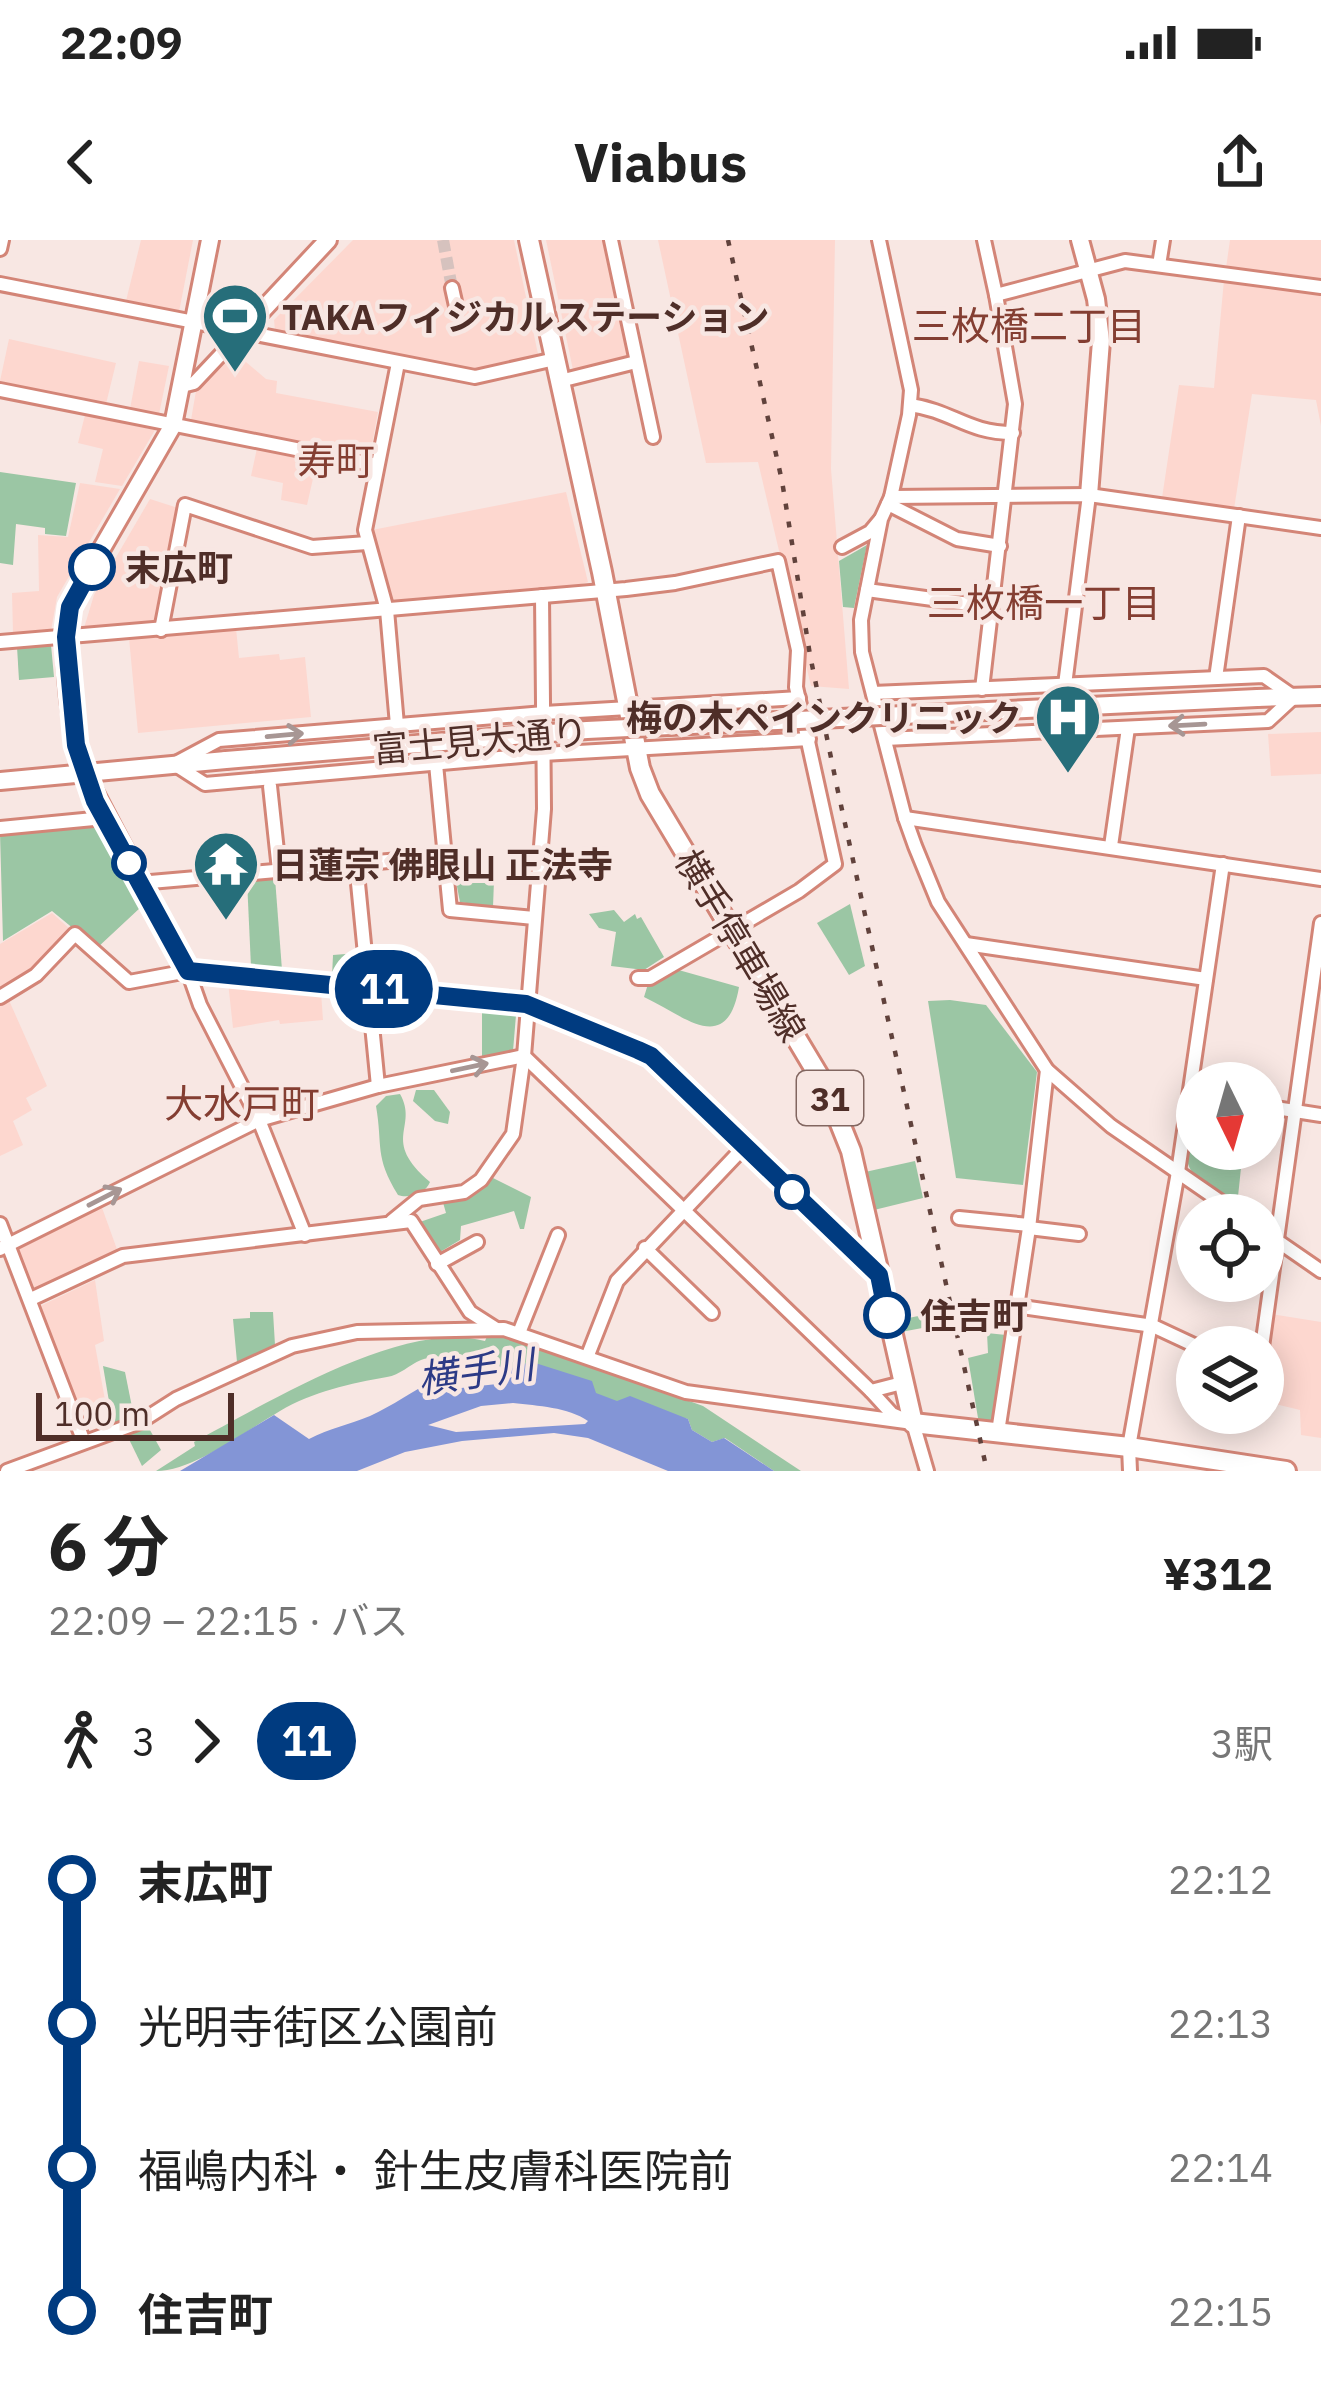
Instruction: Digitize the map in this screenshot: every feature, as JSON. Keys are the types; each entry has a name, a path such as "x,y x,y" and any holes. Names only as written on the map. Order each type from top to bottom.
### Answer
{"main road":[{"name":"横手停車場線","path":"529,240 635,749 650,794 825,1086 851,1150 913,1423"},
{"path":"913,1423 1286,1471"}],"street":[{"path":"210,240 173,425 70,607 66,637 76,745 104,818 188,971 200,1005 259,1120 304,1235"},
{"path":"611,240 653,436"},
{"path":"879,240 907,364 910,404 861,620 862,652 904,818 938,902 1047,1070 1111,1126 1210,1194"},
{"path":"982,689 1013,433 1012,376 984,240"},
{"path":"1065,685 1089,495 1101,341 1080,240"},
{"path":"1159,265 1162,240"},
{"path":"182,386 194,383 323,241"},
{"path":"996,295 1125,261 1321,286"},
{"path":"0,284 475,377 555,359"},
{"path":"452,288 456,306"},
{"path":"560,381 636,362"},
{"path":"397,725 387,610 365,530 398,363"},
{"path":"0,390 376,465"},
{"path":"910,404 944,412 986,433 1013,433"},
{"path":"889,501 1008,493 1089,495 1321,528"},
{"path":"889,501 957,539 1000,546"},
{"path":"161,630 184,505 312,547 367,543"},
{"path":"1216,677 1239,515"},
{"path":"842,548 870,532 881,519"},
{"path":"0,642 675,583 778,562 798,650 799,698 835,865 650,978 638,978"},
{"path":"867,590 991,607"},
{"path":"392,1221 419,1199 464,1192 493,1166 513,1134 544,809 542,596"},
{"path":"873,693 1264,676 1294,697 1268,721 885,739"},
{"name":"富士見大通り","path":"0,781 586,730 1321,696"},
{"path":"799,698 219,740 174,764 205,784 543,754 809,740"},
{"path":"1111,846 1128,728"},
{"path":"436,764 450,910 534,918"},
{"path":"271,786 279,870"},
{"path":"0,828 104,818"},
{"path":"904,818 1321,879"},
{"path":"140,883 445,856"},
{"path":"356,863 378,1086"},
{"path":"1197,1062 1223,864"},
{"path":"1284,1198 1321,923"},
{"path":"0,997 36,975 75,934 129,982 188,971 526,1004 651,1056 879,1275"},
{"path":"965,944 1206,979"},
{"path":"5,1247 259,1120 378,1086 524,1056"},
{"path":"524,1056 892,1414 913,1423"},
{"path":"998,1432 1047,1070"},
{"path":"1284,1110 1321,1115"},
{"path":"588,1355 610,1292 645,1248 745,1146"},
{"path":"1130,1471 1130,1448 1178,1172"},
{"path":"959,1218 1079,1234"},
{"path":"31,1299 123,1256 411,1221 470,1312 496,1328"},
{"path":"0,1224 5,1247 31,1299 84,1442"},
{"path":"519,1334 558,1235"},
{"path":"436,1264 477,1242"},
{"path":"1284,1245 1321,1271"},
{"path":"645,1248 712,1313"},
{"path":"1015,1306 1153,1326 1176,1337"},
{"path":"7,1471 140,1422 176,1399 314,1339 357,1332 496,1328 686,1391 913,1423"},
{"path":"871,1391 902,1383"},
{"path":"913,1423 927,1471"}],"shaded area":[{"path":"141,240 193,240 179,312 126,301"},
{"path":"353,240 514,240 538,354 473,370 275,330 274,320"},
{"path":"546,240 605,240 630,355 573,370"},
{"path":"658,240 835,240 831,469 849,689 811,686 758,462 706,463"},
{"path":"1230,240 1321,240 1321,282 1226,268"},
{"path":"1224,280 1321,293 1321,426 1316,400 1252,394 1234,509 1162,498 1179,385 1214,388"},
{"path":"9,339 116,363 106,404 0,381"},
{"path":"233,351 266,379 277,381 276,393 378,412 370,456 191,420 197,385"},
{"path":"139,361 169,366 159,414 130,409"},
{"path":"85,415 155,430 122,486 95,482 103,449 78,443"},
{"path":"257,448 317,461 307,505 281,500 283,483 251,476"},
{"path":"80,483 120,489 57,597 51,631 13,634 12,593 39,591 38,535 68,537"},
{"path":"566,492 588,582 390,602 372,530"},
{"path":"150,499 178,508 156,618 151,624 84,628 94,595"},
{"path":"236,628 239,658 305,657 311,717 138,733 129,638"},
{"path":"1321,732 1321,774 1271,776 1268,734"},
{"path":"52,913 72,931 14,987 0,994 0,944"},
{"path":"228,982 321,992 323,1020 280,1024 279,1020 233,1028"},
{"path":"8,998 47,1086 26,1098 32,1110 13,1121 23,1145 0,1156 0,1001"},
{"path":"101,1205 118,1252 36,1291 17,1247"},
{"path":"95,1280 104,1341 95,1345 105,1400 104,1406 78,1413 38,1307"},
{"path":"1271,1314 1321,1322 1321,1438 1301,1435 1300,1410 1284,1406 1284,1326 1270,1326"}],"green space":[{"path":"0,472 76,483 66,536 16,524 13,565 0,563"},
{"path":"867,545 854,608 843,607 839,561"},
{"path":"51,645 54,677 19,680 17,647"},
{"path":"97,822 141,907 97,948 52,911 3,941 0,833"},
{"path":"495,854 493,907 460,902 451,856"},
{"path":"275,878 282,970 251,967 247,880"},
{"path":"850,904 865,966 849,975 817,923"},
{"path":"614,910 624,922 635,914 641,917 664,957 644,970 611,966 616,932 599,928 589,914"},
{"path":"358,953 360,970 352,978 332,977 333,955"},
{"path":"675,969 739,987 725,1021 702,1025 644,997 648,984"},
{"path":"928,1001 986,1005 1037,1072 1023,1185 956,1178"},
{"path":"482,1008 513,1010 513,1051 482,1059"},
{"path":"416,1090 434,1090 450,1112 448,1124 435,1121 413,1101"},
{"path":"400,1094 407,1155 430,1182 421,1192 407,1196 398,1195 385,1170 376,1106 386,1096"},
{"path":"915,1161 923,1198 874,1210 865,1172"},
{"path":"1191,1170 1241,1170 1238,1194 1219,1194"},
{"path":"491,1177 531,1197 524,1229 514,1211 461,1226 460,1240 435,1255 417,1223 446,1213 442,1199 481,1186"},
{"path":"947,1310 949,1323 901,1332 899,1320"},
{"path":"250,1312 273,1312 275,1345 237,1362 233,1319 250,1318"},
{"path":"987,1333 1006,1335 995,1425 979,1424 968,1358 988,1353"},
{"path":"488,1334 518,1339 703,1406 801,1471 774,1471 725,1438 712,1442 692,1430 688,1419 490,1365 486,1357 453,1356 421,1360 392,1376 305,1399 203,1457 156,1471 195,1446 194,1442 336,1369 415,1342 452,1337 485,1341"},
{"path":"103,1366 125,1372 134,1417 113,1425"},
{"path":"145,1421 161,1450 142,1466 125,1431"}],"water":[{"name":"横手川","path":"529,1361 592,1381 596,1393 617,1401 630,1396 688,1419 692,1430 712,1442 724,1438 774,1471 668,1471 588,1438 554,1433 462,1441 405,1452 357,1471 180,1471 274,1415 309,1439 370,1416 455,1371 494,1366 518,1369","holes":["509,1371 514,1376 497,1384 443,1390 450,1375","513,1403 562,1410 588,1421 456,1432 428,1425 481,1406"]}],"tunnel":[{"path":"443,240 452,288"}],"railway":[{"path":"728,240 782,481 837,787 987,1471"}],"bus line":[{"name":"11","path":"92,567 70,607 66,637 76,745 95,801 188,971 526,1004 651,1056 879,1275 887,1315"}],"place":[{"name":"TAKAフィジカルステーション","path":"235,375"},
{"name":"末広町","path":"92,567"},
{"name":"梅の木ペインクリニック","path":"1068,776"},
{"name":"日蓮宗 佛眼山 正法寺","path":"226,923"},
{"name":"住吉町","path":"887,1315"}],"district":[{"name":"三枚橋二丁目","path":"1029,325"},
{"name":"寿町","path":"336,460"},
{"name":"三枚橋一丁目","path":"1044,602"},
{"name":"大水戸町","path":"242,1103"}]}
